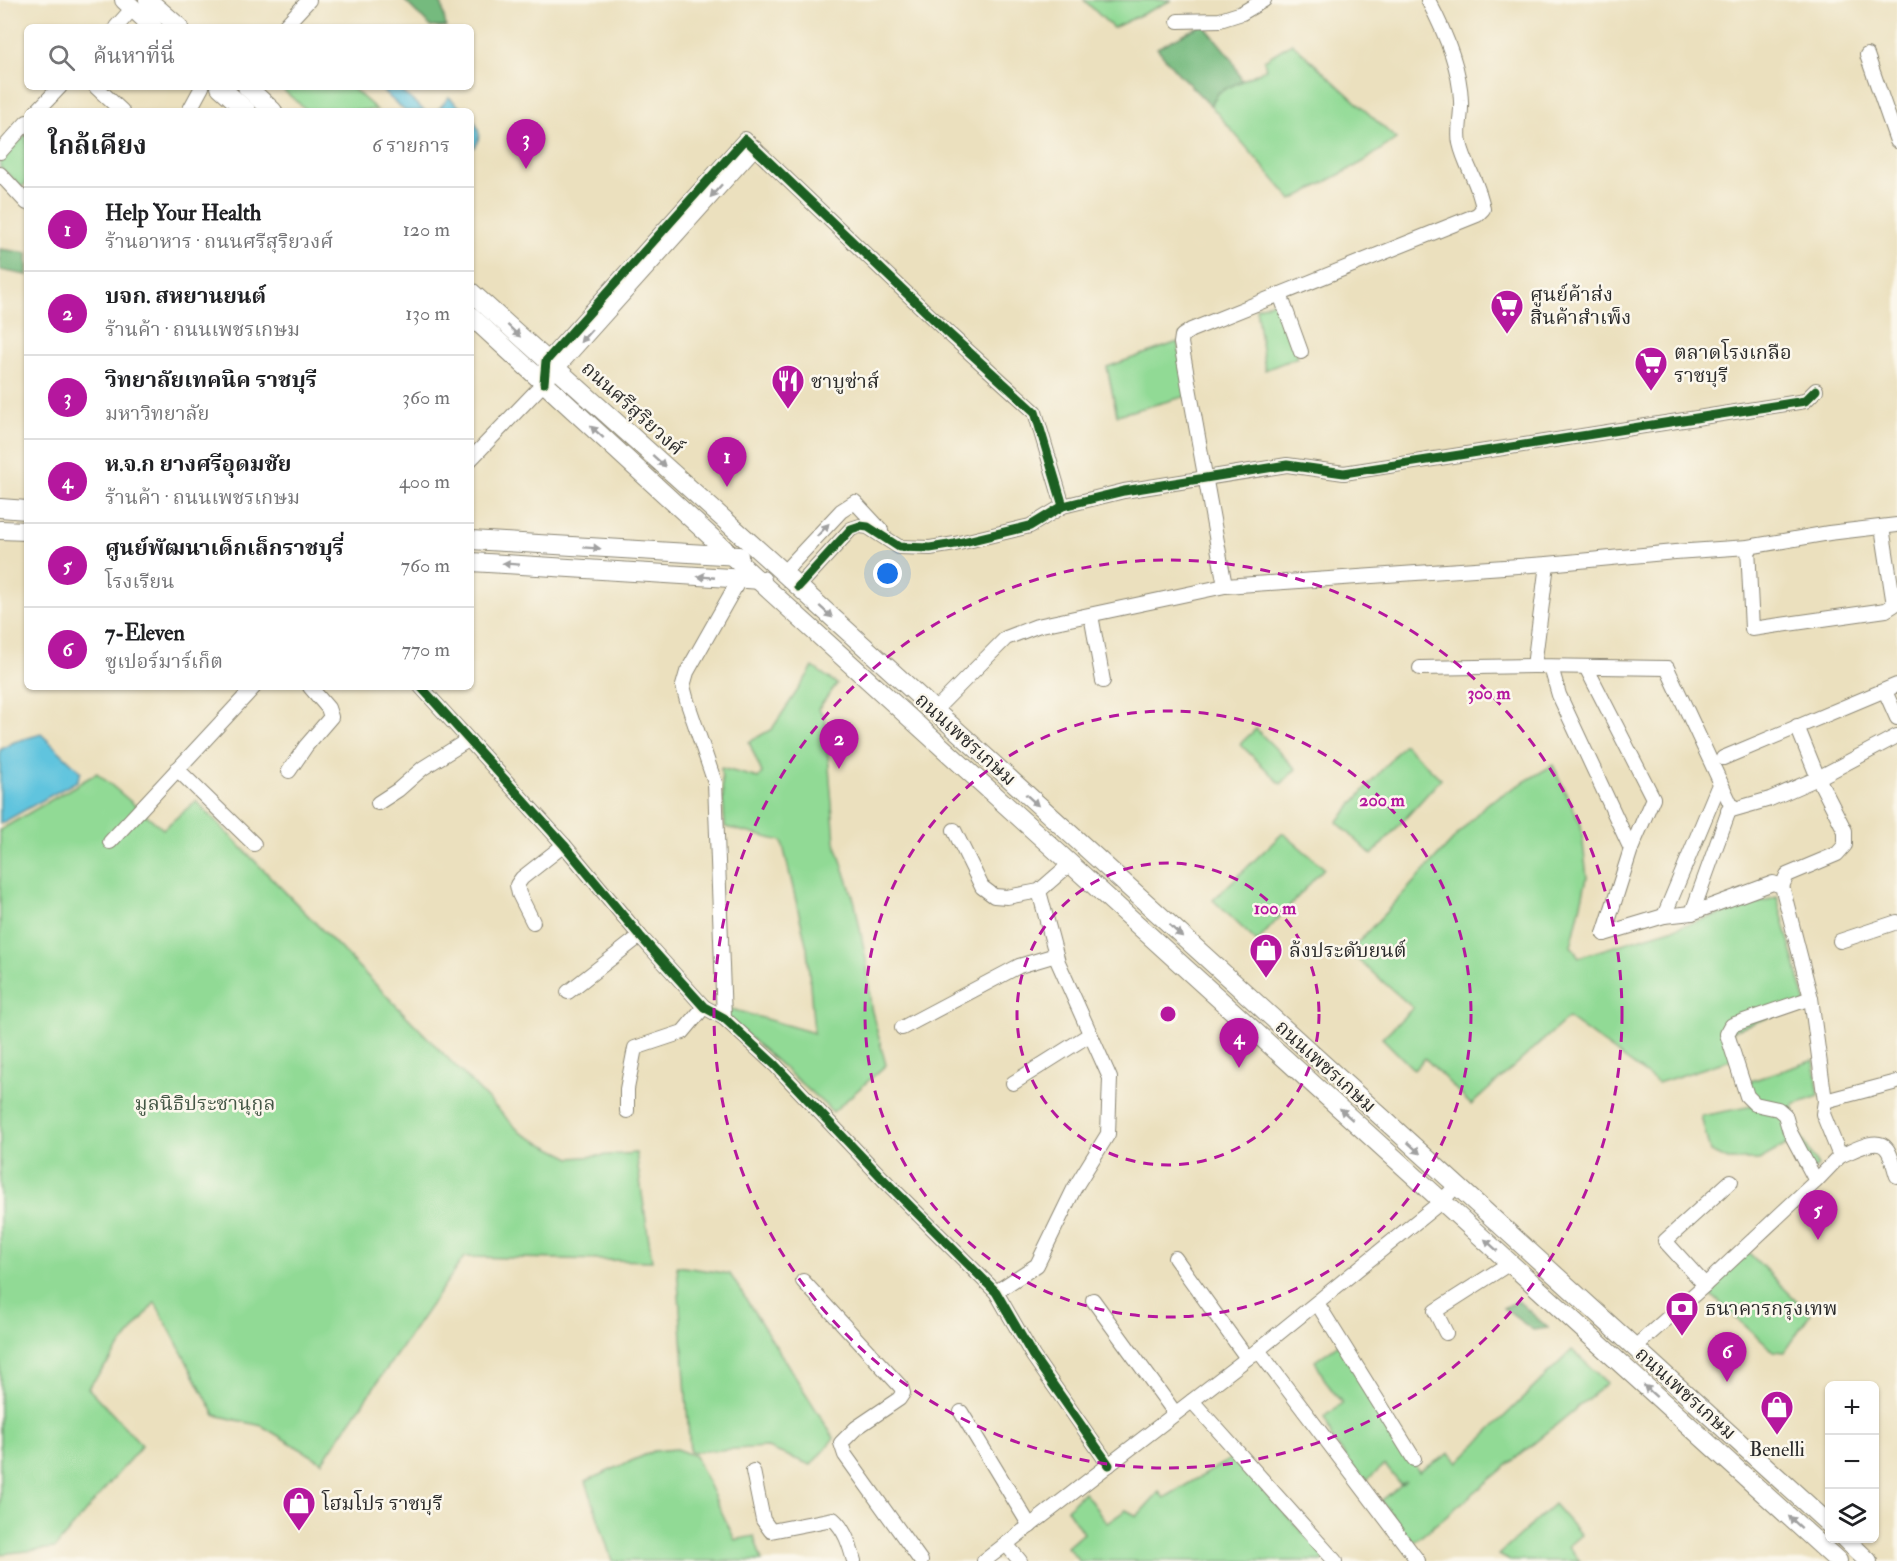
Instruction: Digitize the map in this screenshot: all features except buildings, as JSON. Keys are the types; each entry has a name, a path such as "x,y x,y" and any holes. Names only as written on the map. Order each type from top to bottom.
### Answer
{"main road":[{"path":"137,2 151,24"},
{"path":"137,2 174,24"},
{"path":"227,90 244,108"},
{"path":"250,90 270,108"},
{"name":"ถนนศรีสุริยวงศ์","path":"474,295 758,580"},
{"name":"ถนนศรีสุริยวงศ์","path":"474,318 549,371 783,573"},
{"path":"0,508 24,510"},
{"path":"0,530 24,531"},
{"path":"474,540 766,557"},
{"path":"474,562 739,580 775,579 783,573"},
{"name":"ถนนเพชรเกษม","path":"783,573 1825,1521"},
{"name":"ถนนเพชรเกษม","path":"758,580 1838,1561"},
{"path":"1848,1543 1868,1561"}],"street":[{"path":"287,24 309,0"},
{"path":"1178,21 1220,20 1242,13 1264,0"},
{"path":"1225,586 1181,344 1182,336 1191,330 1456,224 1477,215 1483,209 1459,140 1462,102 1457,75 1445,32 1428,0"},
{"path":"119,24 137,2"},
{"path":"1867,55 1897,141"},
{"path":"40,108 57,90"},
{"path":"99,90 119,108"},
{"path":"191,108 200,90"},
{"path":"0,152 24,125"},
{"path":"474,456 750,143 946,331 1035,412 1063,506"},
{"path":"0,174 24,200"},
{"path":"1280,294 1301,352"},
{"path":"798,587 851,529 860,526 868,527 899,547 910,549 955,544 1030,526 1063,506 1124,491 1287,465 1344,473 1805,401 1816,390"},
{"path":"783,573 841,512 855,502 882,531 884,537"},
{"path":"934,711 1006,638 1037,626 1225,586 1547,564 1748,547 1829,533 1897,525"},
{"path":"1748,547 1752,629 1886,610 1893,605 1882,527"},
{"path":"1534,666 1547,564"},
{"path":"724,1018 716,783 683,686 687,672 739,580"},
{"path":"1091,615 1103,681"},
{"path":"1420,668 1534,666 1667,668 1731,805 1692,913"},
{"path":"1551,667 1559,695 1631,849"},
{"path":"1586,667 1653,798 1631,849 1604,934 1664,916 1692,913 1773,883 1782,886"},
{"path":"1723,758 1891,688 1897,718"},
{"path":"110,842 251,690"},
{"path":"289,771 306,746 332,717 328,708 313,690"},
{"path":"424,690 564,845 640,936 704,1007 724,1018 775,1065 996,1292 1033,1356 1109,1465"},
{"path":"1797,726 1818,778 1845,831 1845,845 1837,854 1787,875 1782,886 1811,998 1825,1101 1823,1114 1840,1156"},
{"path":"1728,811 1770,799 1818,778 1897,736"},
{"path":"378,802 398,790 423,768 468,740"},
{"path":"177,769 254,844"},
{"path":"1664,916 1720,782"},
{"path":"954,830 982,887 994,896 1007,897 1039,891 1070,864"},
{"path":"533,922 517,885 522,878 564,845"},
{"path":"996,1292 1037,1265 1074,1189 1108,1134 1110,1078 1056,956 1039,891"},
{"path":"1840,941 1897,922"},
{"path":"568,992 640,936"},
{"path":"902,1028 1019,966 1056,956"},
{"path":"1811,998 1732,1025 1727,1034 1747,1096 1755,1104 1778,1109 1785,1115 1790,1132 1816,1181"},
{"path":"627,1111 627,1089 635,1048 683,1032 704,1007"},
{"path":"1013,1083 1089,1035"},
{"path":"1825,1101 1897,1082"},
{"path":"1635,1347 1705,1285 1840,1156 1874,1143 1880,1144 1886,1148 1897,1176"},
{"path":"1705,1285 1665,1241 1731,1181"},
{"path":"984,1561 1317,1303 1442,1201 1456,1186"},
{"path":"1175,1258 1418,1561"},
{"path":"1446,1333 1435,1311 1510,1263"},
{"path":"803,1281 901,1387 903,1393 899,1399 856,1428 841,1443 845,1455 921,1561"},
{"path":"1094,1300 1176,1413"},
{"path":"1317,1303 1414,1459"},
{"path":"1192,1401 1335,1561"},
{"path":"961,1412 1030,1526"},
{"path":"753,1471 763,1520 771,1531 833,1519 847,1538 854,1561"},
{"path":"1006,1544 1020,1561"}],"green space":[{"path":"404,0 437,0 442,5 445,24 428,24"},
{"path":"1084,0 1172,0 1113,28"},
{"path":"1203,24 1231,58 1242,81 1219,92 1210,105 1157,48"},
{"path":"1292,43 1396,139 1363,162 1292,200 1210,105 1219,92 1266,69 1264,60"},
{"path":"354,90 375,108 304,108 284,91"},
{"path":"24,136 24,185 22,187 0,167 0,161"},
{"path":"0,249 24,253 24,274 0,270"},
{"path":"1278,300 1298,357 1265,370 1256,308"},
{"path":"1178,342 1187,396 1117,415 1107,367"},
{"path":"813,667 837,684 818,709 825,717 835,842 855,903 867,965 871,1008 886,1065 833,1112 728,1018 728,1008 814,1033 807,948 782,841 725,827 721,768 758,778 762,773 749,742 772,729"},
{"path":"1256,729 1296,769 1281,784 1240,744"},
{"path":"1404,744 1441,779 1372,855 1337,822"},
{"path":"1553,765 1581,825 1587,878 1571,946 1579,957 1777,897 1806,1004 1731,1031 1748,1082 1814,1060 1819,1096 1793,1105 1800,1135 1818,1166 1811,1172 1793,1141 1759,1160 1728,1160 1710,1152 1701,1116 1753,1106 1733,1059 1658,1083 1568,1018 1471,1105 1425,1058 1414,1070 1382,1038 1413,1008 1349,952 1486,804"},
{"name":"มูลนิธิประชานุกูล","path":"97,773 163,829 196,801 521,1133 571,1158 636,1153 652,1261 464,1257 322,1462 262,1426 215,1415 155,1302 88,1388 142,1445 55,1548 0,1554 0,830"},
{"path":"1283,833 1324,868 1257,942 1213,900"},
{"path":"1746,1250 1810,1314 1784,1352 1773,1351 1706,1290"},
{"path":"677,1266 730,1274 834,1438 811,1465 765,1447 690,1452"},
{"path":"1518,1301 1548,1328 1533,1330 1503,1308"},
{"path":"1339,1344 1419,1472 1450,1453 1458,1462 1572,1350 1607,1383 1413,1543 1381,1501 1406,1481 1400,1484 1385,1465 1364,1482 1332,1439 1325,1417 1342,1403 1326,1382 1315,1361"},
{"path":"676,1449 695,1456 735,1540 754,1536 762,1561 612,1561 586,1481 654,1451"},
{"path":"1232,1458 1326,1557 1322,1561 1079,1561 1067,1547 1083,1533 1067,1509 1084,1492 1107,1523 1126,1510 1137,1516 1159,1492 1164,1498"},
{"path":"1554,1504 1581,1535 1568,1546 1580,1561 1510,1561 1499,1555"}],"water":[{"path":"381,90 401,90 421,108 402,108"},
{"path":"449,97 461,108 440,108"},
{"path":"474,122 479,134 474,147"},
{"path":"41,734 81,772 77,781 0,824 0,750 14,742"}],"cycle path":[{"path":"544,383 546,361 745,139 946,331 1035,412 1063,506"},
{"path":"798,587 851,529 860,526 868,527 899,547 930,548 1030,526 1063,506 1124,491 1287,465 1344,473 1805,401 1816,390"},
{"path":"424,690 564,845 640,936 704,1007 724,1018 775,1065 883,1179 996,1292 1033,1356 1109,1465"}],"place":[{"name":"วิทยาลัยเทคนิค ราชบุรี","path":"526,169"},
{"name":"ศูนย์ค้าส่ง สินค้าสำเพ็ง","path":"1507,335"},
{"name":"ตลาดโรงเกลือ ราชบุรี","path":"1651,392"},
{"name":"ชาบูซ่าส์","path":"788,410"},
{"name":"Help Your Health","path":"727,487"},
{"name":"บจก. สหยานยนต์","path":"839,769"},
{"name":"ล้งประดับยนต์","path":"1266,979"},
{"name":"ห.จ.ก ยางศรีอุดมชัย","path":"1239,1068"},
{"name":"ศูนย์พัฒนาเด็กเล็กราชบุรี่","path":"1818,1240"},
{"name":"ธนาคารกรุงเทพ","path":"1682,1337"},
{"name":"7-Eleven","path":"1727,1382"},
{"name":"Benelli","path":"1777,1436"},
{"name":"โฮมโปร ราชบุรี","path":"299,1532"}]}
